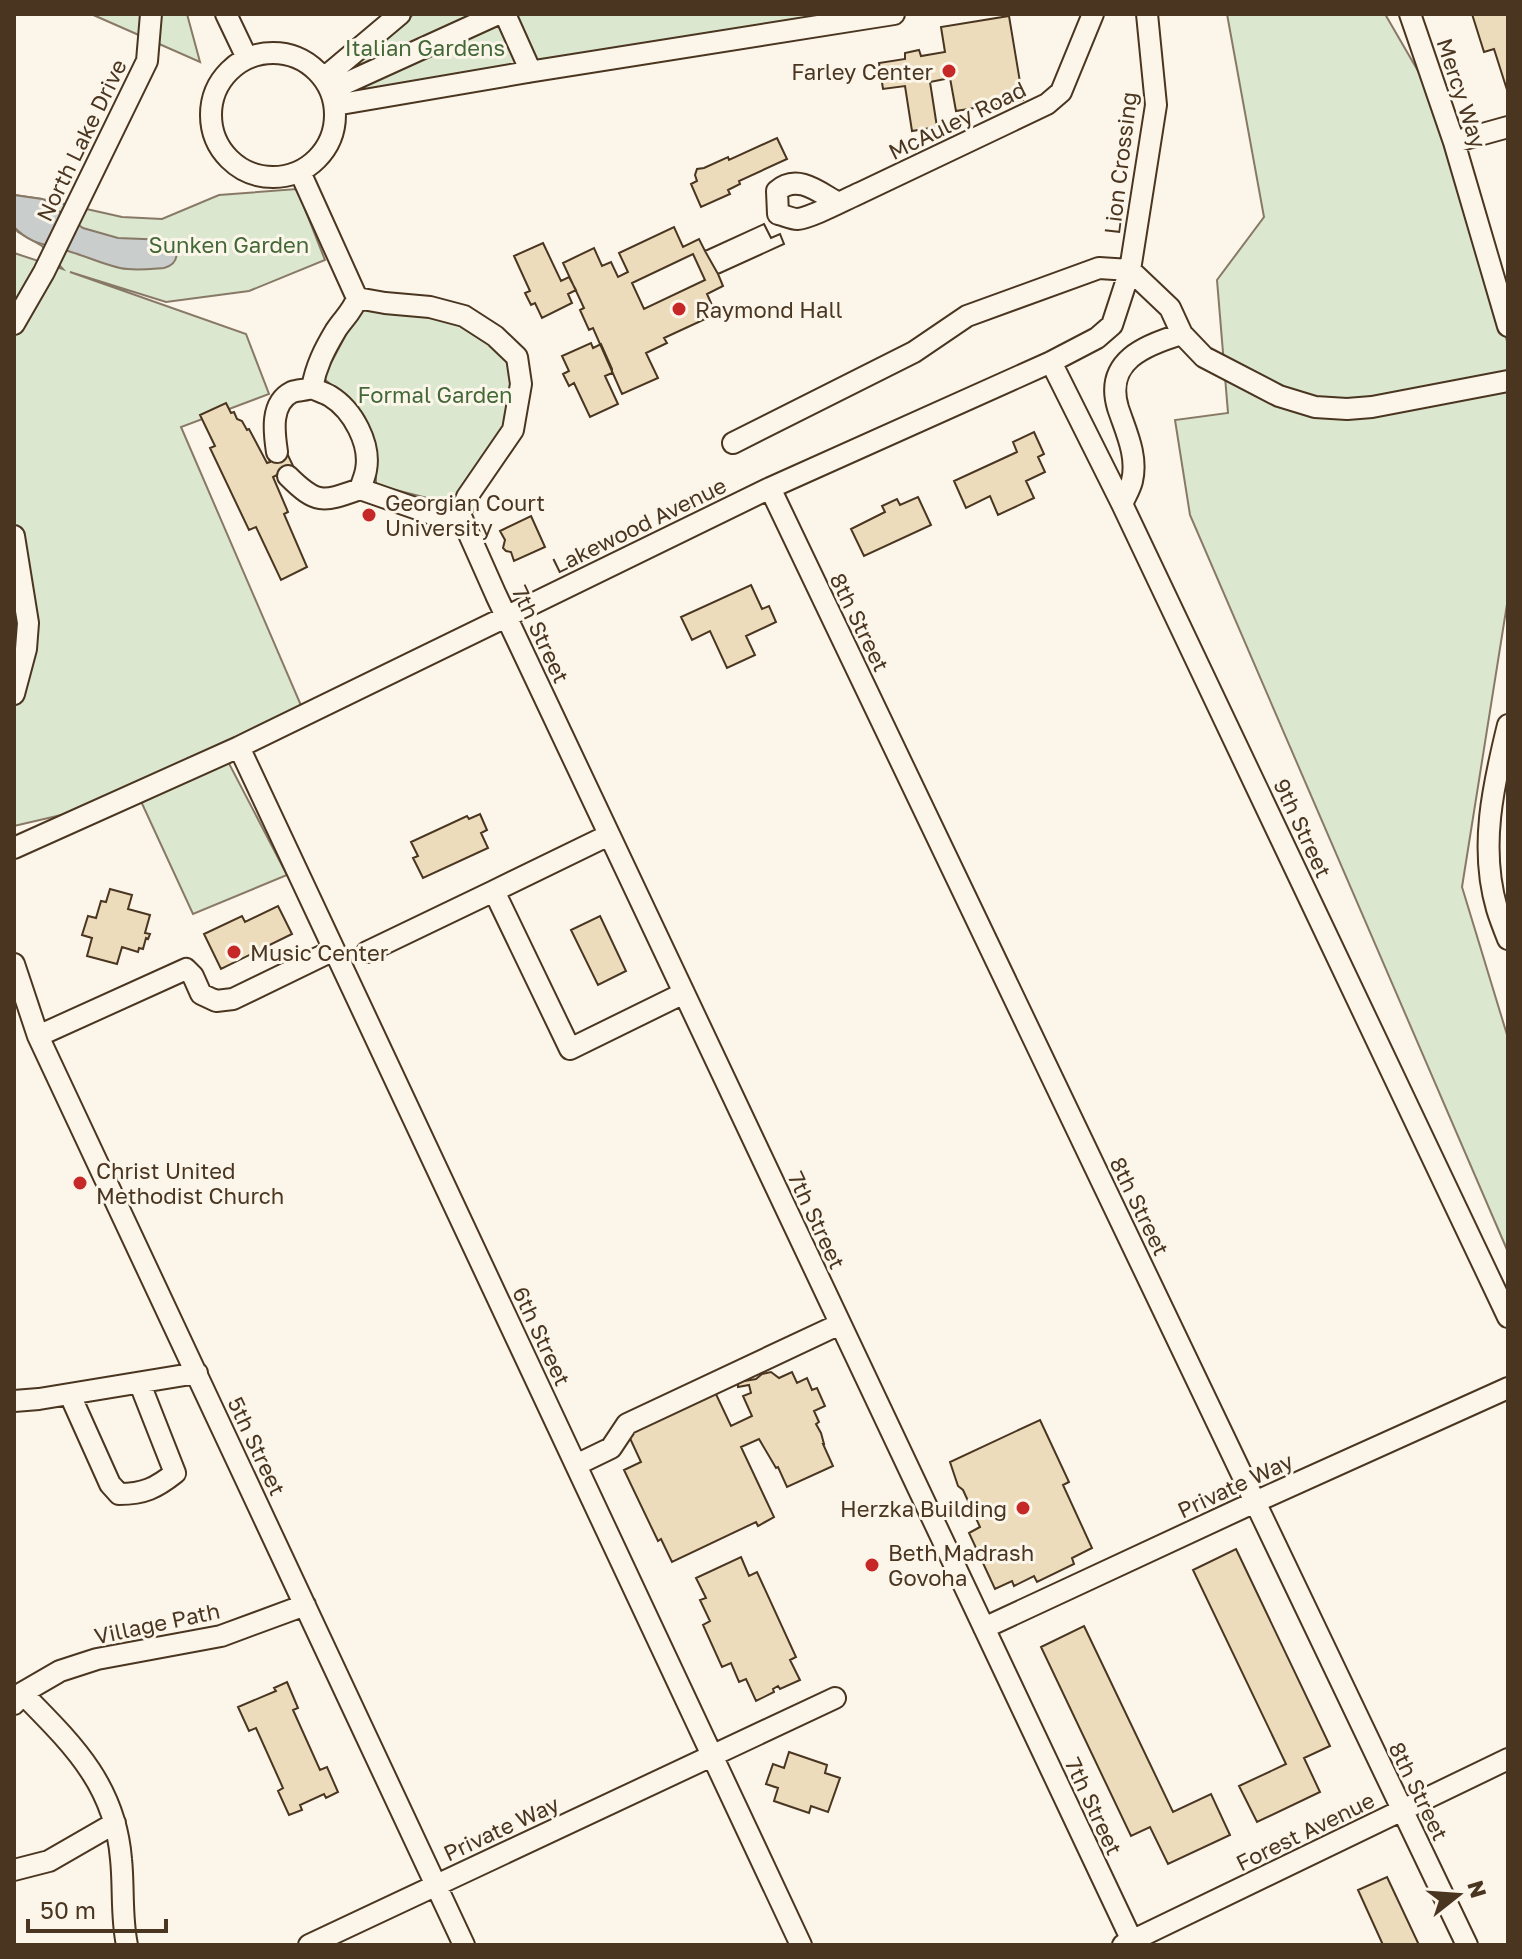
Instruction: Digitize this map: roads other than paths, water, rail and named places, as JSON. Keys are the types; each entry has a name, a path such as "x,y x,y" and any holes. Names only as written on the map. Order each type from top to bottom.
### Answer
{"street":[{"name":"North Lake Drive","path":"14,324 44,272 147,61 151,14"},
{"path":"226,14 247,58"},
{"path":"330,91 400,14"},
{"path":"330,91 498,14"},
{"path":"505,14 528,72"},
{"path":"330,91 528,72 778,23 894,14"},
{"name":"McAuley Road","path":"838,203 1047,104 1061,92 1093,14"},
{"name":"Lion Crossing","path":"1130,270 1156,105 1147,14"},
{"name":"Mercy Way","path":"1410,14 1454,142 1507,319"},
{"path":"270,53 291,55 309,64 330,91 335,125 329,145 317,161 300,172 283,178 265,178 247,173 220,149 213,132 211,114 214,96 222,79 247,58 270,53"},
{"path":"1454,142 1505,128"},
{"path":"300,172 357,298 316,366 312,388"},
{"path":"733,443 914,352 967,316 1099,268 1130,270 1170,308 1182,334 1204,357 1279,396 1315,407 1372,407 1508,381"},
{"name":"Lakewood Avenue","path":"14,848 239,747 770,488 1051,362 1097,338 1112,325 1130,270"},
{"path":"288,476 306,494 329,500 360,489 432,514 460,514 467,497 513,430 521,384 517,357 495,336 464,316 430,307 357,298"},
{"path":"1122,504 1132,481 1132,451 1115,386 1120,369 1127,359 1157,341 1182,334"},
{"name":"9th Street","path":"1051,362 1122,504 1508,1317"},
{"path":"277,452 274,428 277,408 290,393 312,388 331,397 348,412 358,429 367,467 360,489"},
{"name":"8th Street","path":"770,488 1467,1945"},
{"name":"7th Street","path":"460,514 984,1628 1129,1944"},
{"path":"14,536 28,623 26,649 14,694"},
{"path":"1508,725 1495,779 1488,835 1490,875 1497,910 1508,939"},
{"name":"6th Street","path":"239,747 801,1945"},
{"path":"367,952 609,835"},
{"path":"494,891 570,1049 684,993"},
{"path":"38,1036 186,969 193,976 201,994 216,1001 233,999 334,950"},
{"name":"5th Street","path":"14,964 38,1036 464,1945"},
{"path":"576,1465 611,1448 627,1424 840,1324"},
{"path":"14,1401 70,1395 197,1373"},
{"path":"70,1395 110,1484 119,1494 138,1494 160,1485 175,1473 140,1384"},
{"name":"Private Way","path":"984,1628 1508,1388"},
{"name":"Village Path","path":"127,1945 121,1857 109,1803 68,1740 18,1699 60,1671 97,1659 221,1636 305,1605"},
{"name":"Private Way","path":"309,1945 835,1698"},
{"name":"Forest Avenue","path":"1129,1944 1508,1759"},
{"path":"14,1870 49,1861 115,1823"}],"place":[{"name":"Farley Center","path":"949,71"},
{"name":"Raymond Hall","path":"679,309"},
{"name":"Georgian Court University","path":"369,515"},
{"name":"Music Center","path":"234,952"},
{"name":"Christ United Methodist Church","path":"80,1183"},
{"name":"Herzka Building","path":"1023,1508"},
{"name":"Beth Madrash Govoha","path":"872,1565"}],"park label":[{"name":"Italian Gardens","path":"425,47"},
{"name":"Sunken Garden","path":"229,244"},
{"name":"Formal Garden","path":"435,394"}]}
